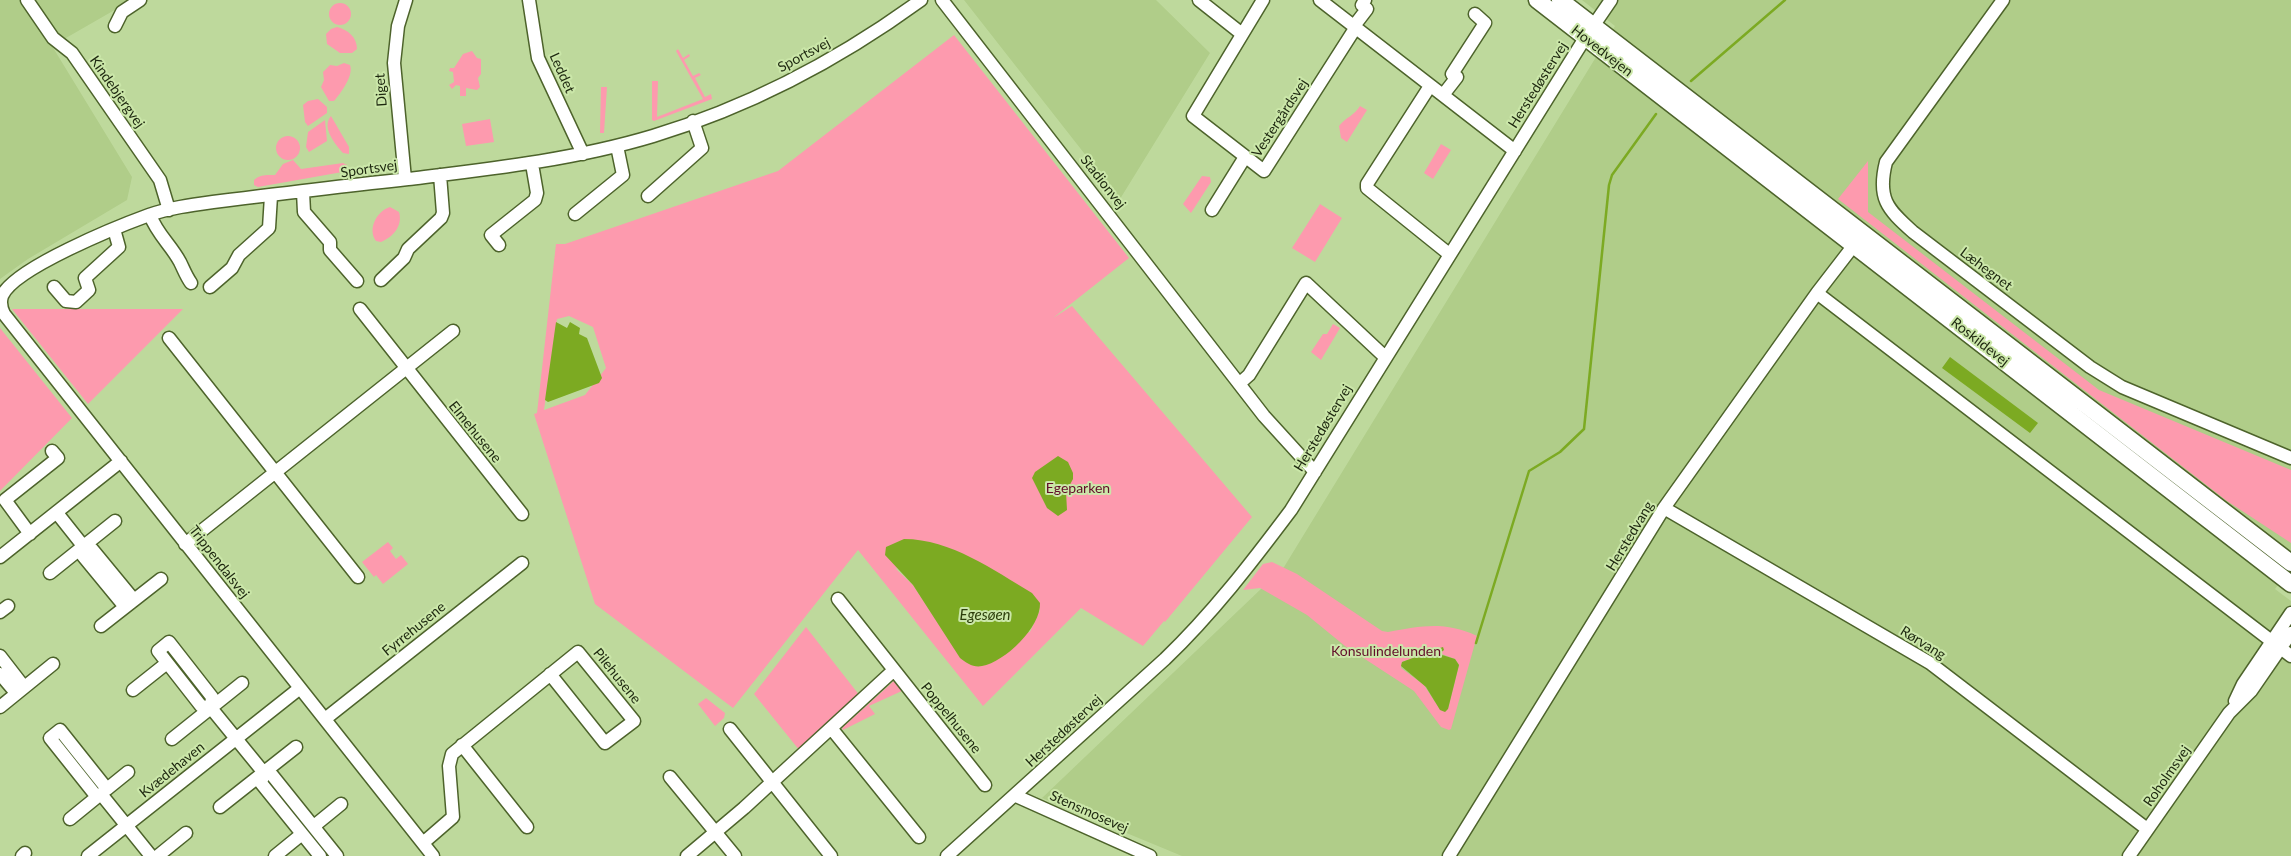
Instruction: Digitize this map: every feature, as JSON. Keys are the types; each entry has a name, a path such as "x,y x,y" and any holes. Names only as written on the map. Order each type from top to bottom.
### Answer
{"main road":[{"name":"Hovedvejen","path":"1537,0 1589,31 1673,96"},
{"name":"Hovedvejen","path":"1560,0 1589,31"},
{"name":"Roskildevej","path":"1673,96 1854,245 2291,584"},
{"name":"Roskildevej","path":"1673,96 2291,563"},
{"path":"2224,531 2242,536 2291,573"}],"street":[{"name":"Kindebjergvej","path":"27,0 53,38 72,53 160,180 169,210"},
{"path":"115,26 122,12 140,0"},
{"name":"Diget","path":"405,179 394,63 398,26 406,0"},
{"name":"Leddet","path":"529,0 538,58 583,154"},
{"name":"Sportsvej","path":"13,283 74,245 150,215 169,210 213,202 532,164 617,146 725,110 810,70 877,32 921,0"},
{"name":"Stadionvej","path":"942,0 1264,416 1314,472"},
{"path":"1199,0 1242,34"},
{"name":"Vestergårdsvej","path":"1264,0 1193,116 1264,170 1367,9 1362,4 1365,0"},
{"path":"1320,0 1514,151"},
{"name":"Herstedøstervej","path":"947,856 998,809 1016,796 1165,659 1198,625 1252,562 1292,508 1589,31 1611,0"},
{"name":"Læhegnet","path":"2003,0 1886,162 1881,180 1884,200 1888,208 1913,232 2090,367 2116,383 2291,458"},
{"path":"1443,96 1457,77 1452,74 1485,22 1475,14"},
{"path":"1430,86 1367,184 1367,188 1449,254"},
{"path":"648,196 702,148 693,121"},
{"path":"575,214 623,175 617,146"},
{"path":"1212,210 1245,157"},
{"path":"499,246 491,235 535,200 537,193 532,164"},
{"path":"381,280 404,258 408,249 441,218 443,213 440,175"},
{"path":"302,192 304,212 330,242 330,250 357,281"},
{"path":"210,287 232,268 239,254 269,228 270,196"},
{"path":"150,215 155,230 180,262 183,272 191,282"},
{"path":"54,287 66,301 76,302 89,290 85,278 119,247 114,229"},
{"name":"Herstedvang","path":"1449,856 1664,508 1817,292 1854,245"},
{"name":"Trippendalsvej","path":"13,283 0,298 4,314 300,688 328,716 427,840 433,856"},
{"path":"1240,383 1249,375 1306,283 1385,357"},
{"path":"1817,292 2291,656"},
{"name":"Elmehusene","path":"360,309 522,514"},
{"path":"185,544 274,471 453,331"},
{"path":"169,338 358,577"},
{"path":"30,534 5,500 58,458 52,451"},
{"path":"0,557 121,461"},
{"name":"Rørvang","path":"1664,508 1930,663 2148,829"},
{"path":"57,513 84,547 83,556 129,604"},
{"path":"50,573 116,521"},
{"name":"Fyrrehusene","path":"328,716 522,563"},
{"path":"101,626 161,579"},
{"name":"Poppelhusene","path":"838,599 985,784"},
{"name":"Roholmsvej","path":"2129,856 2229,713 2251,690 2291,613"},
{"name":"Roholmsvej","path":"2276,645 2291,633"},
{"path":"211,708 212,697 169,642 158,651 167,663 201,706 211,708 264,773 272,774 337,856"},
{"name":"Pilehusene","path":"427,840 451,820 453,814 450,759 452,754 462,745 550,674 578,652 634,721 605,743 550,674"},
{"path":"0,656 20,690"},
{"path":"133,690 167,663"},
{"path":"0,706 53,664"},
{"path":"687,856 716,832 894,670"},
{"path":"0,674 20,690"},
{"name":"Kvædehaven","path":"172,739 242,683"},
{"name":"Kvædehaven","path":"88,856 300,688"},
{"path":"831,728 919,837"},
{"path":"730,729 831,856"},
{"path":"102,793 50,738 60,730 102,793 127,826 157,856 186,833"},
{"path":"462,745 527,827"},
{"path":"220,807 296,748"},
{"name":"Kvædehaven","path":"70,819 128,772"},
{"path":"264,773 261,782 320,856"},
{"path":"670,777 735,856"},
{"name":"Herstedøstervej","path":"959,856 1003,815 1016,796"},
{"name":"Stensmosevej","path":"1016,796 1150,856"},
{"path":"314,826 341,804"},
{"path":"275,856 302,834"}],"shaded area":[{"path":"0,0 132,0 52,46 132,177 127,200 28,259 0,279"},
{"path":"964,0 1156,0 1210,53 1120,199"},
{"path":"1582,0 2291,0 2291,567 2275,589 2291,601 2291,856 1182,856 1042,798 1284,567 1615,26"}],"green space":[{"path":"340,3 348,6 351,14 348,22 340,25 332,22 329,14 332,6"},
{"path":"337,27 345,30 354,38 357,49 352,53 340,53 327,44 326,34 331,29"},
{"name":"Egeparken","path":"954,35 1129,258 1053,318 1072,306 1252,517 1143,646 1081,608 983,706 858,550 733,708 595,604 534,414 537,413 556,244 565,244 778,171","holes":["569,316 593,327 606,368 585,395 544,410 557,319","895,568 1040,610 1030,632 953,646 913,585"]},
{"path":"678,49 683,58 689,54 690,56 684,60 693,76 699,73 701,75 695,78 705,97 711,94 712,99 654,121 652,120 652,81 658,81 657,117 703,99 676,51"},
{"path":"472,51 477,58 481,59 481,74 478,78 480,87 477,90 466,88 466,96 460,96 460,86 456,85 452,89 449,85 454,82 453,72 449,71 450,68 454,68 463,54"},
{"path":"344,63 350,65 349,79 334,101 329,101 321,87 324,80 323,72 330,65 337,66"},
{"path":"601,87 607,87 604,133 600,133"},
{"path":"318,99 327,107 327,113 308,126 305,122 303,105 308,101"},
{"path":"1360,106 1367,110 1347,142 1341,138 1339,126"},
{"path":"331,116 349,147 349,154 343,153 330,135 328,120"},
{"path":"490,119 494,142 466,146 462,124"},
{"path":"325,120 327,141 309,152 306,147 308,132"},
{"path":"288,136 297,139 300,148 297,157 288,160 279,157 276,148 279,139"},
{"path":"1441,144 1451,150 1433,179 1424,173"},
{"path":"293,160 301,169 343,163 347,165 348,171 258,187 254,185 254,180 257,178 264,175 275,175 283,164"},
{"path":"1868,161 1868,212 2099,390 2291,470 2291,543 2227,501 1838,199"},
{"path":"1202,176 1210,177 1211,182 1191,213 1183,204"},
{"path":"1320,204 1342,218 1315,262 1292,248"},
{"path":"390,207 399,212 400,222 393,234 381,242 376,241 373,236 373,226 377,216"},
{"path":"12,309 183,309 88,404"},
{"path":"1333,324 1340,328 1321,360 1311,352 1323,334 1327,334"},
{"path":"0,328 72,418 0,491"},
{"path":"388,542 393,548 390,551 396,559 401,555 408,564 383,584 376,575 374,577 362,562"},
{"name":"Konsulindelunden","path":"1272,562 1297,574 1382,631 1388,632 1433,626 1454,628 1477,636 1451,729 1441,727 1414,691 1345,646 1307,615 1260,588 1243,590 1263,564","holes":["1440,648 1439,653 1455,659 1459,665 1448,709 1435,702 1424,685 1401,668 1402,662"]},
{"path":"806,627 860,696 800,751 754,694"},
{"path":"895,680 904,690 869,706 875,714 843,730 842,728"},
{"path":"706,698 725,713 724,718 715,726 698,704"}],"water":[{"path":"556,322 567,328 570,322 580,328 579,334 587,338 602,378 599,383 548,402 545,400"},
{"path":"1950,357 2038,423 2030,433 1942,368"},
{"path":"1058,456 1068,462 1073,473 1073,479 1066,492 1067,510 1058,516 1047,508 1032,478 1035,472"},
{"name":"Egesøen","path":"904,539 921,540 955,550 971,557 1032,593 1040,603 1039,612 1035,622 1020,642 1001,658 982,666 970,665 962,660 913,585 885,555 886,547"},
{"path":"1443,647 1444,650 1439,654 1455,659 1459,665 1448,709 1445,712 1440,710 1426,687 1401,666 1402,662"}],"waterway":[{"path":"1691,81 1785,0"},
{"path":"1476,643 1529,471 1560,452 1584,429 1609,185 1612,175 1656,114"}]}
